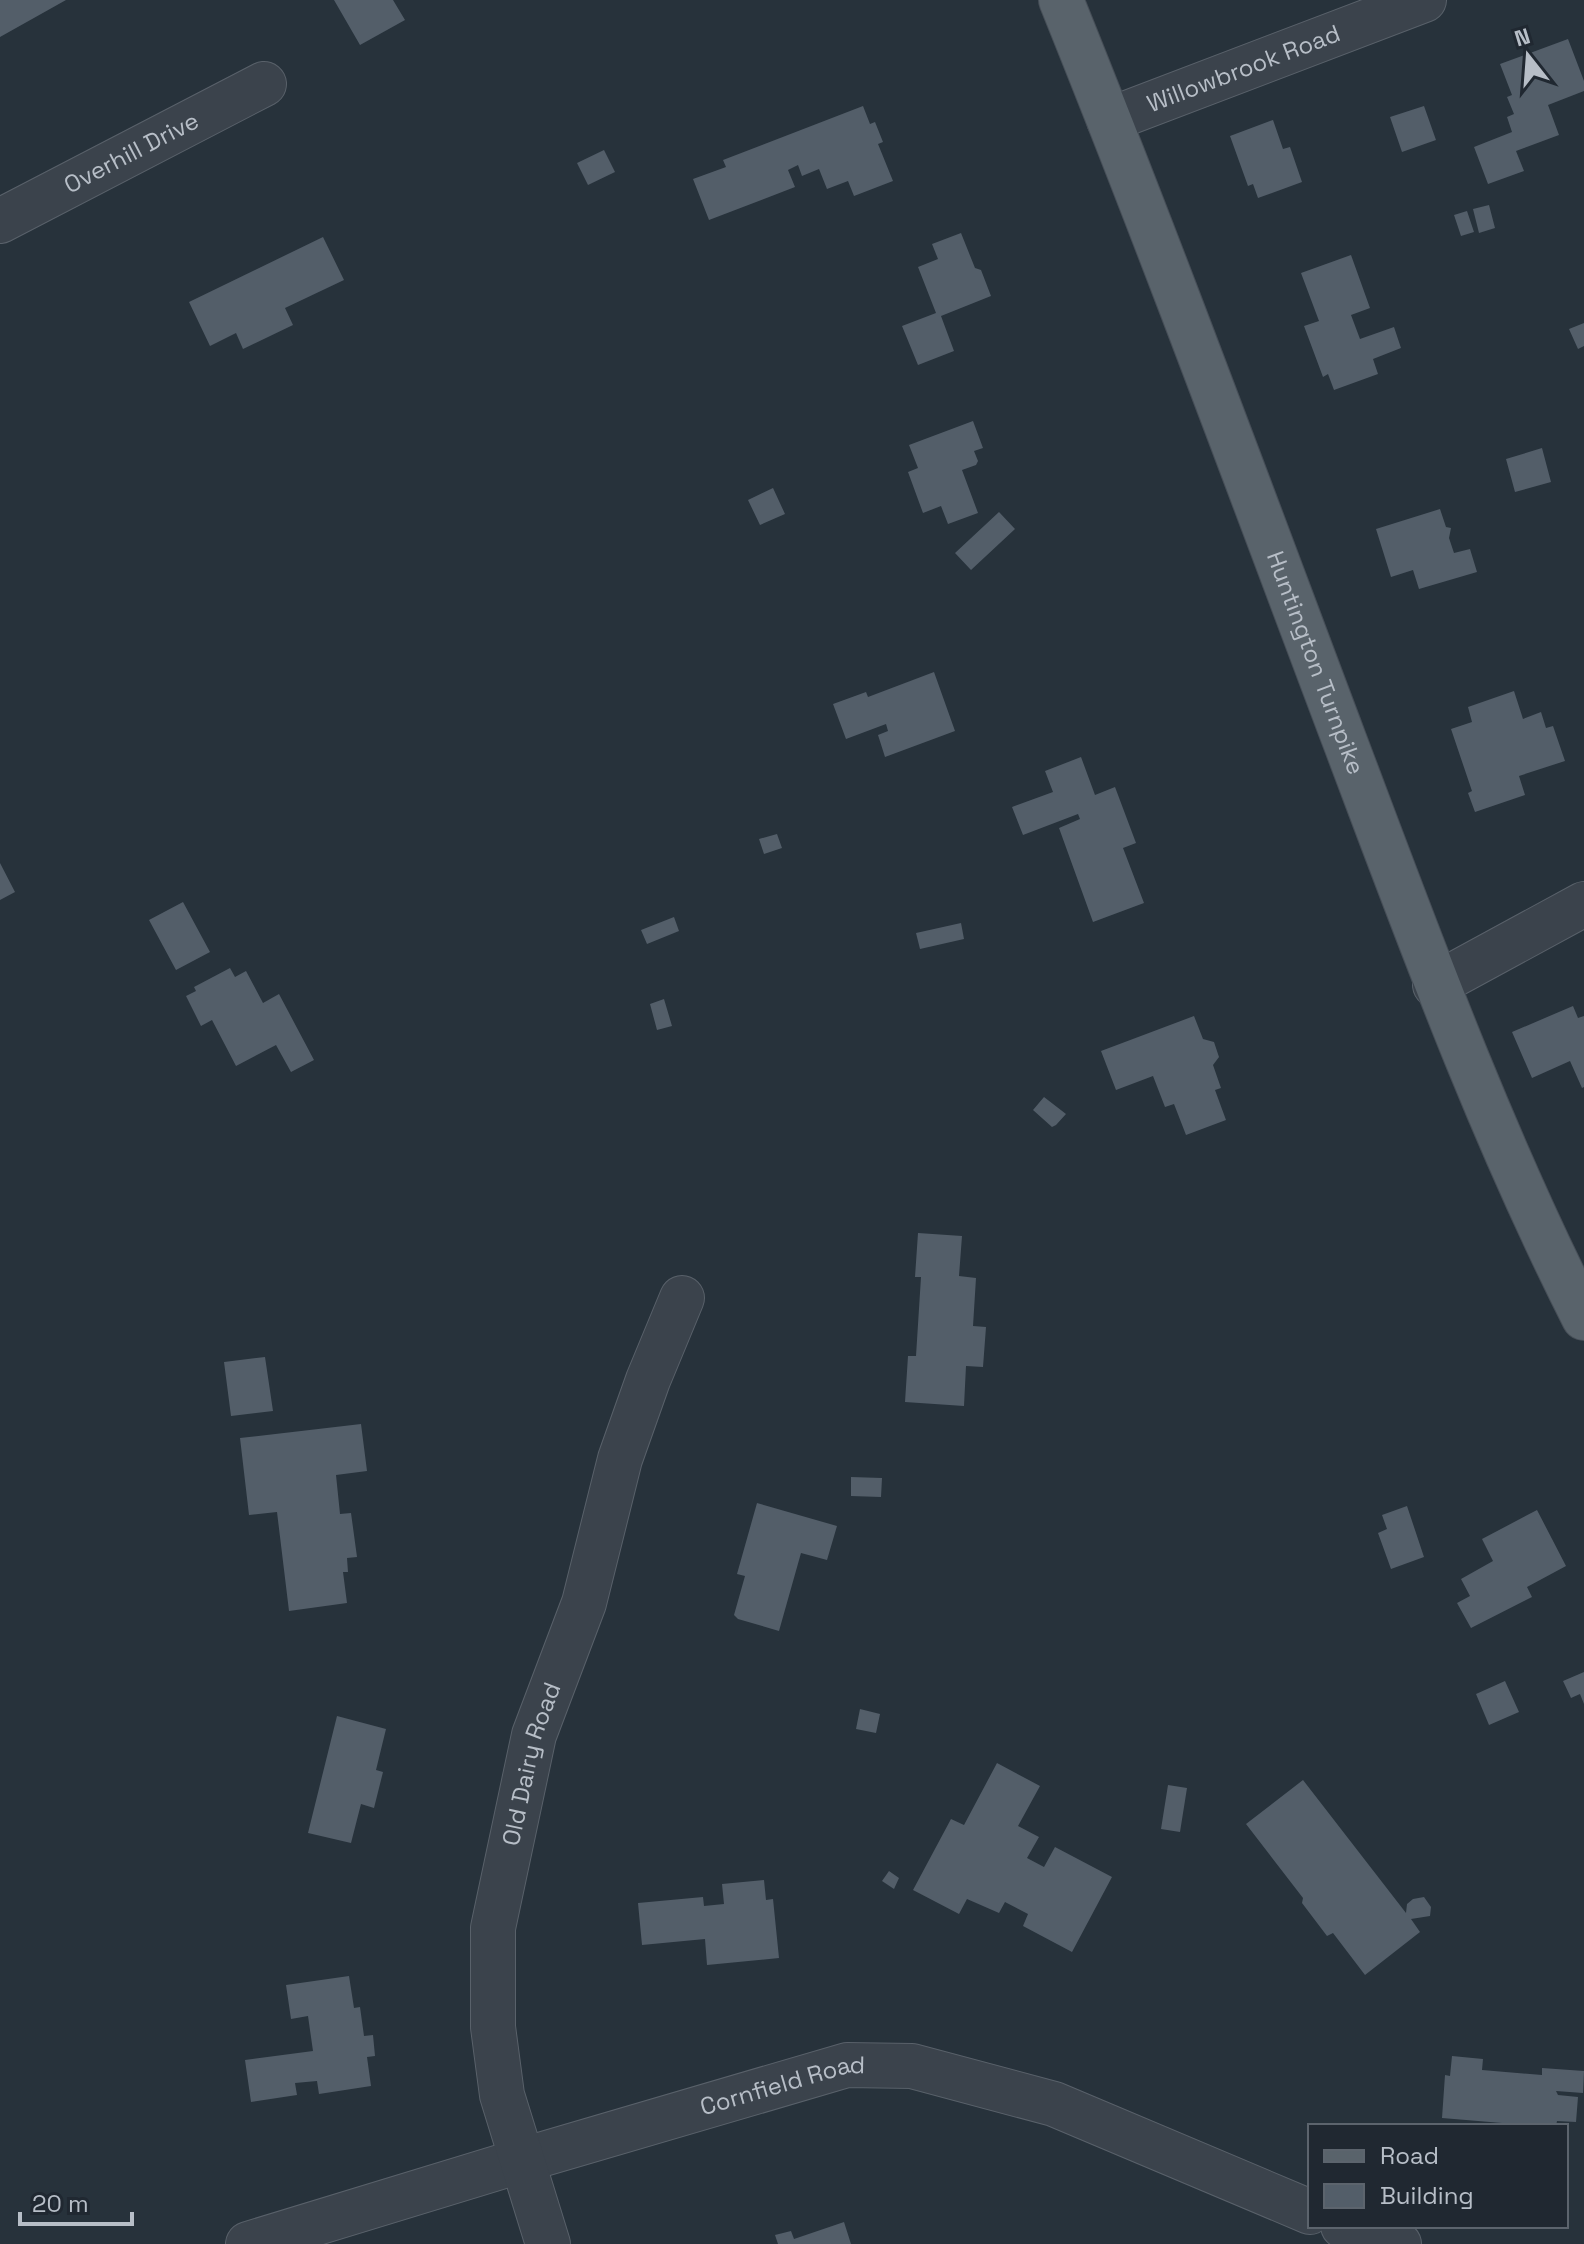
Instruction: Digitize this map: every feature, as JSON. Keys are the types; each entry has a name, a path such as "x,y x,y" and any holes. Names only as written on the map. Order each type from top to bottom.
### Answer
{"main road":[{"name":"Huntington Turnpike","path":"1061,0 1435,985 1510,1163 1584,1318"}],"street":[{"name":"Willowbrook Road","path":"1109,120 1424,0"},
{"name":"Overhill Drive","path":"0,221 264,84"},
{"path":"1435,985 1584,904"},
{"name":"Old Dairy Road","path":"548,2244 502,2095 493,2027 493,1928 534,1735 584,1603 620,1459 682,1298"},
{"name":"Cornfield Road","path":"248,2244 847,2065 912,2066 1054,2104 1308,2211"},
{"path":"1348,2228 1373,2239 1399,2244"}],"building":[{"path":"0,0 66,0 0,37"},
{"path":"334,0 393,0 405,20 360,45"},
{"path":"1568,39 1584,81 1584,91 1548,105 1559,135 1516,151 1524,171 1488,184 1474,147 1512,132 1507,117 1514,114 1507,97 1512,95 1500,64"},
{"path":"863,106 870,124 875,122 883,142 878,144 893,181 854,196 848,181 827,189 819,169 802,176 798,165 788,170 795,187 709,220 693,179 726,167 723,160"},
{"path":"1424,106 1436,140 1402,152 1390,117"},
{"path":"1273,120 1283,149 1290,147 1302,182 1258,198 1253,184 1248,186 1230,136"},
{"path":"604,150 615,172 588,185 577,163"},
{"path":"1489,205 1495,228 1479,233 1473,209"},
{"path":"1467,211 1474,232 1461,236 1454,215"},
{"path":"961,233 975,268 981,270 991,296 941,316 954,351 918,365 902,326 936,313 918,267 938,259 932,244"},
{"path":"323,237 344,280 285,308 293,325 243,349 236,333 210,346 189,302"},
{"path":"1351,255 1370,308 1351,315 1360,339 1394,327 1401,348 1373,359 1378,374 1334,390 1328,374 1323,377 1304,326 1319,321 1301,273"},
{"path":"1584,323 1584,346 1578,349 1569,329"},
{"path":"973,421 983,448 974,451 978,461 976,465 962,470 978,513 948,524 941,506 923,513 908,472 918,468 909,445"},
{"path":"1542,448 1551,482 1515,492 1506,459"},
{"path":"773,488 785,514 760,525 748,500"},
{"path":"1440,509 1446,527 1451,528 1449,538 1454,553 1470,549 1477,572 1419,589 1413,570 1391,577 1376,529"},
{"path":"999,512 1015,529 971,570 955,553"},
{"path":"934,672 955,731 885,757 878,735 888,731 886,724 846,739 833,704 866,692 868,697"},
{"path":"1514,691 1523,719 1541,712 1546,728 1553,726 1565,761 1519,776 1525,795 1475,812 1468,793 1472,791 1451,729 1472,722 1468,707"},
{"path":"1081,757 1095,795 1115,787 1136,843 1123,848 1144,903 1093,922 1059,828 1080,819 1078,814 1023,835 1012,807 1053,792 1045,771"},
{"path":"777,834 782,848 764,854 759,839"},
{"path":"0,863 15,892 0,900"},
{"path":"183,902 210,952 176,970 149,920"},
{"path":"674,917 679,931 647,944 641,930"},
{"path":"961,923 964,939 920,949 916,933"},
{"path":"230,968 235,977 246,971 263,1003 279,994 314,1060 291,1072 276,1045 236,1066 212,1020 201,1026 186,996 196,991 194,987"},
{"path":"664,999 672,1026 657,1030 650,1004"},
{"path":"1573,1006 1578,1018 1584,1016 1584,1087 1570,1061 1532,1078 1512,1032"},
{"path":"1194,1016 1203,1039 1214,1042 1219,1057 1213,1065 1221,1088 1215,1090 1226,1120 1186,1135 1174,1104 1165,1107 1153,1076 1116,1090 1101,1051"},
{"path":"1044,1097 1066,1114 1052,1127 1033,1110"},
{"path":"918,1233 962,1236 959,1276 976,1278 973,1326 986,1327 983,1367 966,1366 964,1406 905,1402 908,1356 916,1356 921,1277 915,1277"},
{"path":"265,1357 273,1411 231,1416 224,1362"},
{"path":"361,1424 367,1471 336,1475 340,1514 351,1513 357,1557 347,1558 348,1572 343,1572 347,1603 289,1611 277,1512 249,1515 240,1438"},
{"path":"851,1477 882,1478 881,1497 851,1496"},
{"path":"757,1503 837,1526 827,1560 801,1553 779,1631 738,1619 734,1615 745,1576 737,1574"},
{"path":"1407,1506 1424,1557 1391,1569 1378,1533 1387,1529 1382,1515"},
{"path":"1537,1510 1566,1566 1527,1587 1532,1597 1471,1628 1457,1603 1470,1596 1461,1579 1493,1561 1482,1539"},
{"path":"1584,1672 1584,1704 1580,1694 1571,1698 1563,1681"},
{"path":"1505,1681 1519,1712 1489,1725 1476,1694"},
{"path":"860,1709 880,1714 876,1733 856,1729"},
{"path":"337,1716 386,1729 376,1770 383,1772 374,1808 361,1804 351,1843 308,1833"},
{"path":"997,1763 1040,1786 1018,1826 1039,1837 1027,1858 1044,1867 1055,1847 1112,1877 1072,1952 1023,1926 1028,1914 1005,1902 999,1913 967,1899 959,1914 913,1890 951,1819 964,1825"},
{"path":"1303,1780 1406,1913 1407,1904 1413,1899 1424,1897 1431,1907 1430,1916 1411,1919 1420,1932 1365,1975 1333,1933 1327,1936 1302,1903 1303,1898 1246,1824"},
{"path":"1168,1785 1187,1788 1180,1832 1161,1829"},
{"path":"889,1871 899,1878 894,1889 882,1881"},
{"path":"764,1880 766,1900 773,1899 779,1958 707,1965 705,1939 642,1945 638,1903 703,1897 704,1906 724,1904 722,1884"},
{"path":"349,1976 354,2008 360,2007 364,2036 373,2035 375,2056 367,2057 371,2086 319,2094 317,2081 295,2083 297,2095 251,2102 245,2060 313,2051 308,2016 291,2019 286,1985"},
{"path":"1452,2056 1483,2059 1482,2070 1542,2075 1542,2068 1584,2071 1583,2093 1556,2091 1558,2095 1578,2097 1576,2122 1515,2124 1442,2118 1445,2075 1450,2076"},
{"path":"844,2222 851,2244 778,2244 775,2235 791,2231 794,2239"}]}
